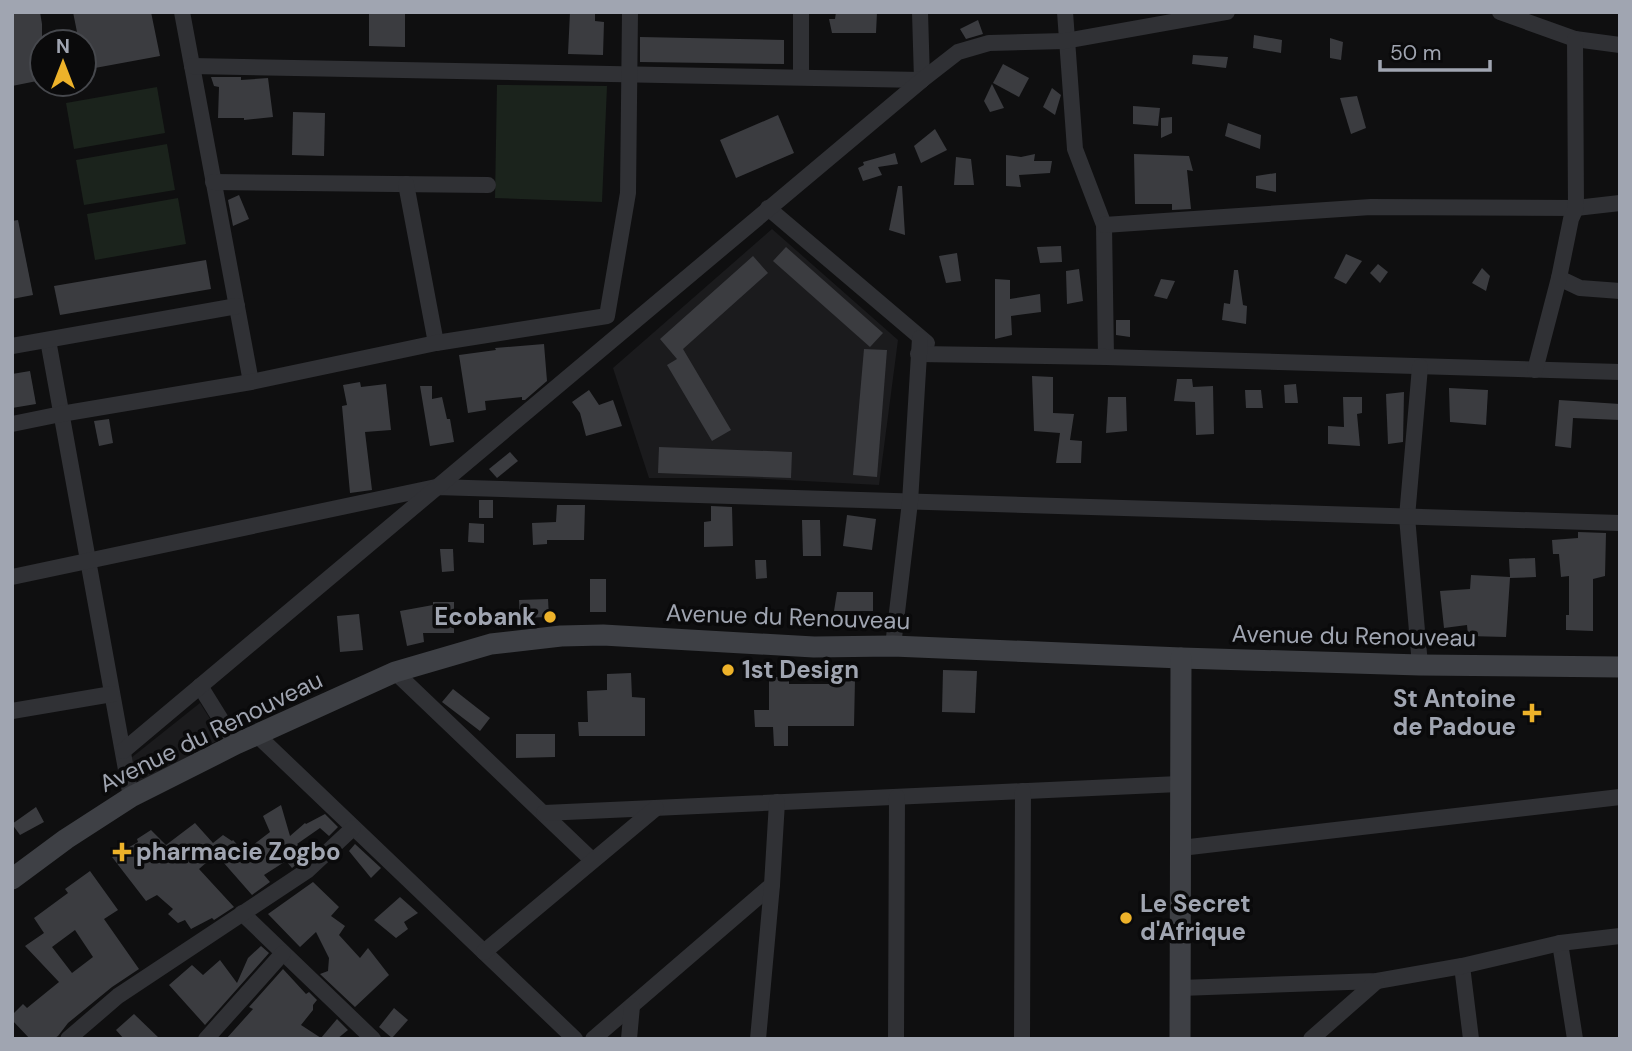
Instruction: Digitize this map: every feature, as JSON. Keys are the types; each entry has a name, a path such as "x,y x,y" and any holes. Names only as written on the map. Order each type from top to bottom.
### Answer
{"main road":[{"name":"Avenue du Renouveau","path":"12,879 66,839 131,797 236,744 395,672 491,644 561,636 603,635 814,648 893,646 1420,665 1620,667"},
{"path":"1180,1039 1181,658"}],"street":[{"path":"182,12 251,382"},
{"path":"12,424 251,382 436,343 607,316 628,192 629,12"},
{"path":"802,12 802,77"},
{"path":"920,12 922,80"},
{"path":"1065,12 1065,41 1075,149 1104,225 1106,357"},
{"path":"123,751 958,51 989,43 1065,41 1169,18 1227,12"},
{"path":"1500,12 1575,39 1620,45"},
{"path":"1535,370 1571,219 1576,208 1575,39"},
{"path":"192,66 922,80"},
{"path":"213,181 488,185"},
{"path":"406,184 436,343"},
{"path":"1104,225 1371,207 1576,208 1620,203"},
{"path":"768,208 919,346 941,354 1620,372"},
{"path":"1559,278 1580,288 1620,291"},
{"path":"12,346 237,306"},
{"path":"48,340 131,797"},
{"path":"893,646 910,502 919,346"},
{"path":"1420,367 1407,517 1420,665"},
{"path":"12,577 436,487 1620,523"},
{"path":"395,672 592,860"},
{"path":"200,686 236,744"},
{"path":"12,711 112,694"},
{"path":"257,735 575,1039"},
{"path":"544,813 1179,784"},
{"path":"1022,1039 1023,792"},
{"path":"896,1039 897,797"},
{"path":"1181,848 1620,797"},
{"path":"758,1039 772,885 776,803"},
{"path":"484,952 656,808"},
{"path":"68,1039 118,996 308,870 354,828"},
{"path":"593,1039 772,885"},
{"path":"242,914 366,1036"},
{"path":"1180,988 1377,981 1462,966 1560,943 1620,936"},
{"path":"1560,943 1574,1039"},
{"path":"206,1039 283,953"},
{"path":"1462,966 1471,1039"},
{"path":"1311,1039 1377,981"},
{"path":"629,1039 632,1006"}],"shaded area":[{"path":"497,85 607,86 602,202 495,198"},
{"path":"157,87 165,133 74,149 66,103"},
{"path":"167,144 175,190 84,205 76,160"},
{"path":"178,198 186,244 95,260 87,214"},
{"path":"772,229 898,340 879,485 748,478 649,478 613,368"},
{"path":"200,703 222,738 139,783 131,758"}],"building":[{"path":"12,12 40,12 42,28 28,28 28,83 12,86"},
{"path":"73,12 151,12 160,56 98,67 98,28 76,28"},
{"path":"369,12 405,12 405,47 369,46"},
{"path":"570,12 595,12 595,21 604,22 603,55 568,54"},
{"path":"836,12 877,12 876,33 832,33 829,19 835,19"},
{"path":"978,20 983,34 966,39 960,29"},
{"path":"1254,35 1282,40 1281,53 1253,48"},
{"path":"640,37 784,40 784,64 640,62"},
{"path":"1330,38 1343,42 1341,60 1330,58"},
{"path":"1193,55 1228,57 1226,68 1192,64"},
{"path":"1003,64 1029,78 1019,97 993,83"},
{"path":"211,77 241,77 241,80 268,78 273,117 244,120 218,118 219,87 214,86"},
{"path":"992,84 1004,108 990,112 984,101"},
{"path":"1052,88 1061,95 1055,115 1043,107"},
{"path":"1357,96 1366,128 1351,134 1340,98"},
{"path":"1133,106 1160,108 1158,126 1133,124"},
{"path":"293,112 325,113 324,156 292,155"},
{"path":"778,115 794,153 736,178 720,140"},
{"path":"1172,117 1172,133 1161,138 1161,118"},
{"path":"1228,123 1261,135 1260,149 1225,136"},
{"path":"935,129 947,150 921,163 914,146"},
{"path":"895,153 898,164 878,167 882,175 863,181 858,168 864,165 863,162"},
{"path":"1035,154 1034,161 1052,161 1050,173 1019,175 1021,187 1006,186 1006,155 1021,157"},
{"path":"1134,154 1189,156 1193,171 1187,170 1191,209 1172,210 1172,204 1135,204"},
{"path":"956,157 971,159 974,185 954,185"},
{"path":"1276,173 1276,192 1256,188 1256,176"},
{"path":"898,186 902,186 905,235 889,230"},
{"path":"239,195 249,219 233,226 228,200"},
{"path":"18,220 33,295 12,299 12,221"},
{"path":"1061,246 1062,262 1040,263 1037,247"},
{"path":"786,247 883,333 870,347 773,261"},
{"path":"957,253 961,281 946,283 939,256"},
{"path":"1346,254 1362,261 1346,284 1334,278"},
{"path":"753,256 768,273 683,349 731,430 712,441 667,365 677,359 660,339"},
{"path":"206,260 211,289 60,315 54,286"},
{"path":"1378,264 1388,272 1380,283 1370,273"},
{"path":"1482,268 1490,276 1486,291 1472,283"},
{"path":"1079,269 1083,301 1067,304 1066,271"},
{"path":"1234,270 1238,270 1243,305 1247,306 1246,324 1222,320 1224,303 1230,304"},
{"path":"995,279 1010,280 1010,299 1040,294 1041,312 1011,316 1012,335 995,339"},
{"path":"1161,279 1175,281 1167,299 1154,296"},
{"path":"1116,320 1130,320 1130,337 1116,335"},
{"path":"544,344 547,381 525,400 522,400 522,397 485,401 486,410 468,413 459,355 496,350 495,348"},
{"path":"864,349 887,350 877,477 853,475"},
{"path":"30,371 36,404 12,408 12,374"},
{"path":"1032,376 1053,377 1053,413 1074,414 1070,440 1082,441 1081,463 1056,463 1060,433 1034,431"},
{"path":"1177,379 1192,379 1193,387 1213,386 1214,434 1196,435 1195,402 1174,401"},
{"path":"360,382 361,387 386,384 391,430 365,432 372,490 350,493 342,406 347,405 343,385"},
{"path":"1296,384 1298,403 1285,403 1284,385"},
{"path":"420,386 432,386 432,399 442,397 454,442 430,446"},
{"path":"1449,388 1488,390 1486,425 1450,422"},
{"path":"589,390 599,405 613,400 622,426 586,436 580,413 572,402"},
{"path":"1245,390 1261,390 1263,408 1246,408"},
{"path":"1404,392 1403,442 1388,444 1386,394"},
{"path":"1108,397 1126,397 1127,431 1106,433"},
{"path":"1343,397 1362,397 1362,413 1357,414 1360,446 1328,444 1328,426 1344,427"},
{"path":"1559,400 1620,404 1620,420 1573,418 1571,448 1555,446"},
{"path":"109,419 113,443 99,446 94,421"},
{"path":"659,447 792,452 791,478 658,473"},
{"path":"510,452 518,461 497,478 489,469"},
{"path":"479,500 493,500 493,518 479,518"},
{"path":"557,505 585,505 584,540 547,540 547,544 533,545 532,523 556,522"},
{"path":"711,506 732,507 733,546 704,547 704,522 711,521"},
{"path":"847,515 876,519 872,550 843,546"},
{"path":"802,520 820,520 821,556 803,556"},
{"path":"469,523 484,524 484,543 468,542"},
{"path":"1578,532 1606,533 1605,576 1593,579 1593,631 1566,630 1566,615 1569,615 1569,576 1561,577 1559,554 1553,554 1552,540 1578,538"},
{"path":"440,549 453,549 454,571 442,572"},
{"path":"1535,558 1536,577 1510,578 1506,637 1468,636 1467,625 1444,628 1440,591 1470,589 1471,575 1510,577 1509,559"},
{"path":"755,560 766,560 767,578 756,579"},
{"path":"590,579 606,579 606,612 590,612"},
{"path":"837,592 873,592 873,611 834,611"},
{"path":"548,599 549,617 520,618 519,600"},
{"path":"433,602 454,602 454,633 423,633 424,642 407,646 400,611 433,605"},
{"path":"359,614 363,650 340,652 337,616"},
{"path":"943,670 977,671 975,713 942,712"},
{"path":"631,673 632,697 645,698 645,736 579,736 578,722 588,722 587,691 607,690 607,674"},
{"path":"769,677 789,677 789,684 832,684 832,678 855,679 854,726 788,726 788,746 774,746 773,727 755,727 754,710 769,710"},
{"path":"453,689 490,718 480,731 442,702"},
{"path":"516,734 555,734 555,757 516,758"},
{"path":"281,805 290,836 305,823 325,814 338,827 329,836 320,828 297,844 309,854 292,868 286,861 264,875 270,882 252,895 216,854 199,869 234,907 214,920 212,918 191,929 185,920 178,923 168,914 173,909 157,895 146,901 112,857 138,842 137,839 151,830 166,845 195,823 213,843 223,835 233,840 244,852 270,832 263,816"},
{"path":"36,807 44,822 20,835 12,824"},
{"path":"355,844 381,868 371,878 349,851"},
{"path":"90,871 118,910 104,919 139,969 68,1023 58,1036 53,1039 30,1039 12,1020 12,1015 23,1004 27,1008 59,982 25,946 44,933 34,918 68,893 65,889","holes":["75,930 93,957 72,973 52,947"]},
{"path":"313,882 339,907 331,916 345,926 339,935 360,958 368,948 389,975 355,1007 320,974 328,971 329,958 316,932 300,947 268,914"},
{"path":"400,897 418,913 404,922 408,929 396,938 374,920"},
{"path":"261,946 269,953 205,1025 169,985 192,965 203,975 220,960 237,983 248,958"},
{"path":"283,969 306,994 309,992 317,1000 301,1025 321,1038 337,1019 348,1030 337,1039 226,1039 253,1009 249,1007"},
{"path":"394,1008 408,1020 392,1038 379,1027"},
{"path":"134,1014 160,1039 124,1039 116,1030"}],"place":[{"name":"Ecobank","path":"550,617"},
{"name":"1st Design","path":"728,670"},
{"name":"St Antoine de Padoue","path":"1532,713"},
{"name":"pharmacie Zogbo","path":"122,852"},
{"name":"Le Secret d'Afrique","path":"1126,918"}]}
